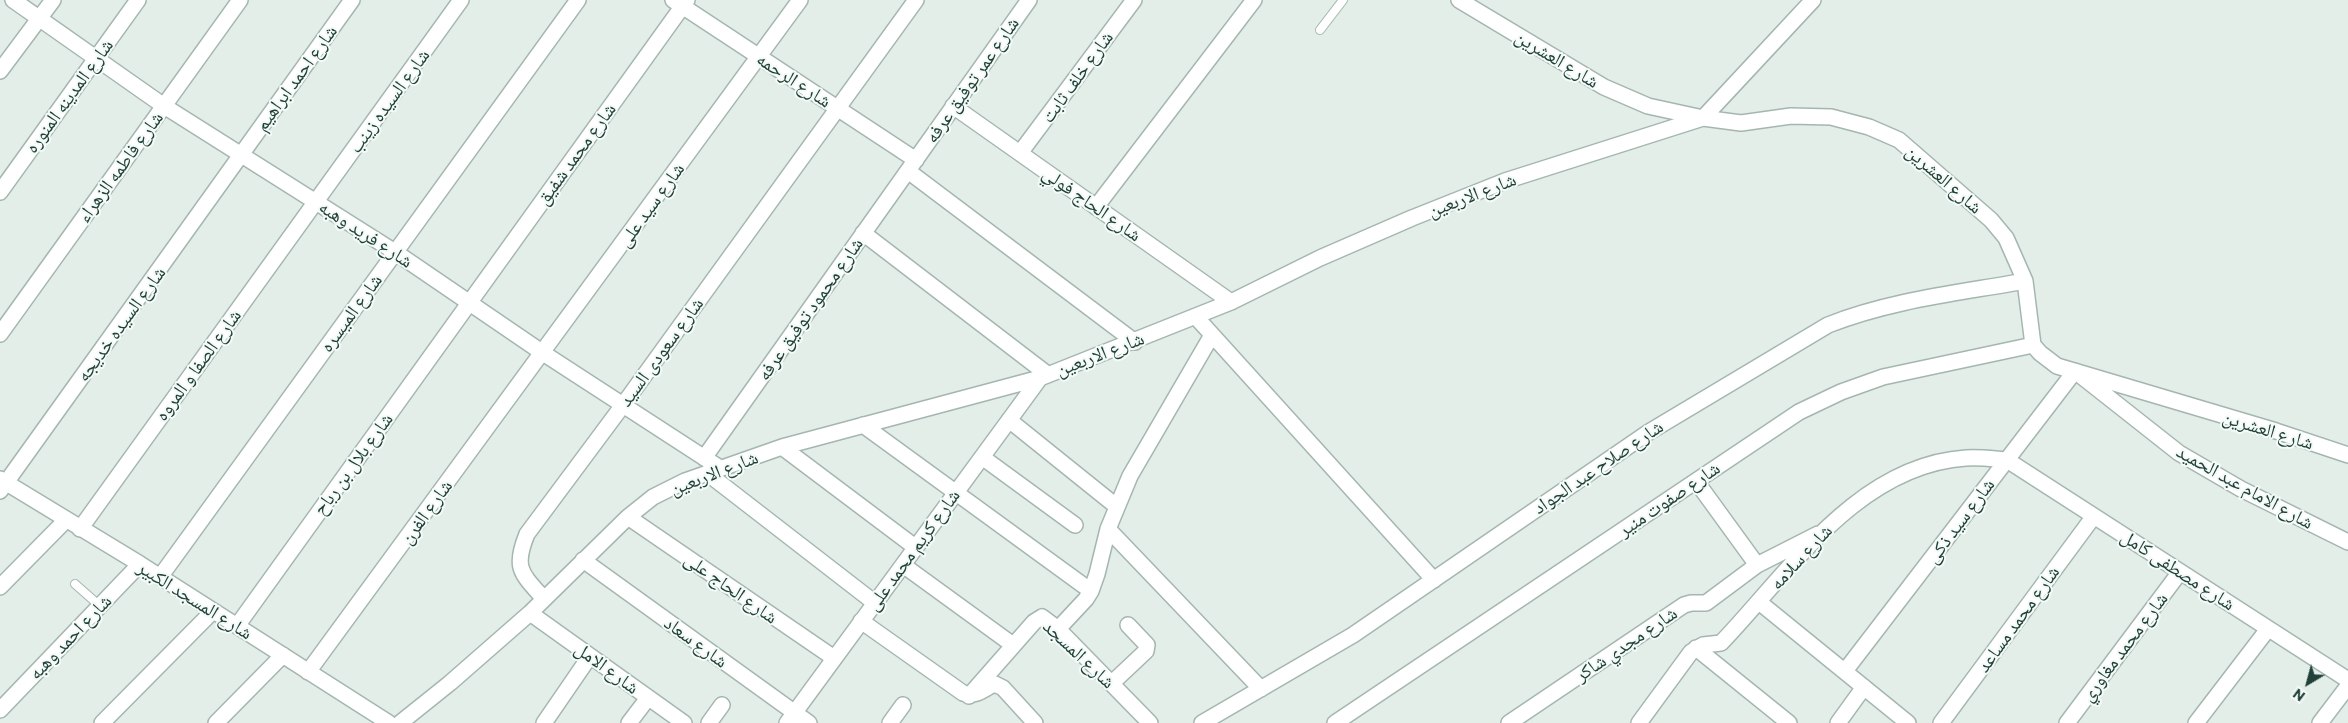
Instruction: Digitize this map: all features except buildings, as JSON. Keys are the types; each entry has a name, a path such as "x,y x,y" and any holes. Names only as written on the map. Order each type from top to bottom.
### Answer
{"street":[{"name":"شارع فريد وهبه","path":"12,0 38,20 164,106 395,252 623,405 710,466 875,603"},
{"path":"0,71 53,0"},
{"name":"شارع المدينه المنوره","path":"0,192 138,0"},
{"name":"شارع فاطمه الزهراء","path":"0,334 240,0"},
{"name":"شارع احمد ابراهيم","path":"241,156 352,0"},
{"name":"شارع السيده زينب","path":"316,201 461,0"},
{"name":"شارع الميسره","path":"160,577 578,0"},
{"name":"شارع سيد على","path":"543,353 800,0"},
{"name":"شارع سعودى السيد","path":"544,599 524,578 519,564 527,534 623,405 916,0"},
{"name":"شارع عمر توفيق عرفه","path":"912,165 1029,0"},
{"name":"شارع خلف ثابت","path":"1020,153 1134,0"},
{"path":"1096,207 1254,0"},
{"name":"شارع العشرين","path":"1459,0 1604,87 1648,106 1702,118 1741,123 1791,116 1831,117 1869,127 1900,140 1991,220 2006,238 2025,280 2033,345 2040,353 2058,366 2276,431 2348,455"},
{"name":"شارع الاربعين","path":"400,723 450,683 530,613 628,517 653,498 710,466 1044,376 1196,317 1320,258 1504,181 1702,118 1813,0"},
{"name":"شارع الرحمه","path":"681,2 758,56 838,108 1135,342"},
{"name":"شارع محمد شفيق","path":"470,302 681,2"},
{"name":"شارع الحاج فولي","path":"953,106 1231,302"},
{"name":"شارع السيده خديجه","path":"2,485 241,156"},
{"name":"شارع محمود توفيق عرفه","path":"710,466 864,233 912,165"},
{"name":"شارع الصفا و المروه","path":"80,529 316,201"},
{"path":"864,233 1044,376"},
{"name":"شارع صلاح عبد الجواد","path":"1202,723 1352,635 1649,432 1726,384 1828,326 1858,313 1884,306 2025,280"},
{"name":"شارع بلال بن رباح","path":"236,626 470,302"},
{"path":"1196,317 1434,580"},
{"path":"1058,629 1091,591 1108,529 1130,476 1212,335"},
{"name":"شارع صفوت منير","path":"1335,723 1799,412 1841,392 1883,377 2033,345"},
{"name":"شارع الفرن","path":"308,672 543,353"},
{"name":"شارع سيد ذكى","path":"1845,672 2075,371"},
{"name":"شارع الامام عبد الحميد","path":"2075,371 2179,453 2241,489 2348,542"},
{"name":"شارع كريم محمد على","path":"790,718 1009,420 1044,376"},
{"path":"1009,420 1116,506"},
{"path":"863,425 1091,591"},
{"path":"782,447 916,547"},
{"path":"982,457 1075,525"},
{"name":"شارع سلامه","path":"1696,648 1703,645 1721,643 1824,532 1856,503 1893,478 1932,464 1966,458 2007,460"},
{"name":"شارع مصطفى كامل","path":"2007,460 2348,680"},
{"path":"1696,481 1757,565"},
{"name":"شارع المسجد الكبير","path":"2,485 140,564 389,723"},
{"name":"شارع محمد مساعد","path":"1941,723 2094,516"},
{"name":"شارع الحاج على","path":"628,517 834,658"},
{"path":"0,587 66,520"},
{"path":"1108,529 1261,689"},
{"name":"شارع مجدي شاكر","path":"1508,723 1684,605 1706,603 1757,565 1786,549 1824,532"},
{"name":"شارع سعاد","path":"583,560 790,718 809,723"},
{"name":"شارع احمد وهبه","path":"0,710 140,564"},
{"path":"903,565 1014,645"},
{"name":"شارع محمد مغاوري","path":"2067,723 2180,572"},
{"path":"1759,602 1908,723"},
{"path":"102,723 212,611"},
{"name":"شارع الامل","path":"530,613 684,723"},
{"name":"شارع المسجد","path":"970,696 1038,618 1042,617 1058,629 1150,723"},
{"path":"861,621 963,694 970,696 995,684 1003,688 1035,723"},
{"path":"1112,683 1146,651 1147,645 1128,625"},
{"path":"2196,723 2268,629"},
{"path":"1639,723 1687,656 1696,648 1789,723"},
{"path":"216,723 283,655"},
{"path":"544,723 590,656"},
{"path":"2320,723 2348,686"},
{"path":"1838,723 1864,687"},
{"path":"629,723 648,698"},
{"path":"709,723 722,705"},
{"path":"890,723 904,705"}],"lane":[{"path":"1320,30 1343,0"},
{"path":"75,584 100,606"}]}
